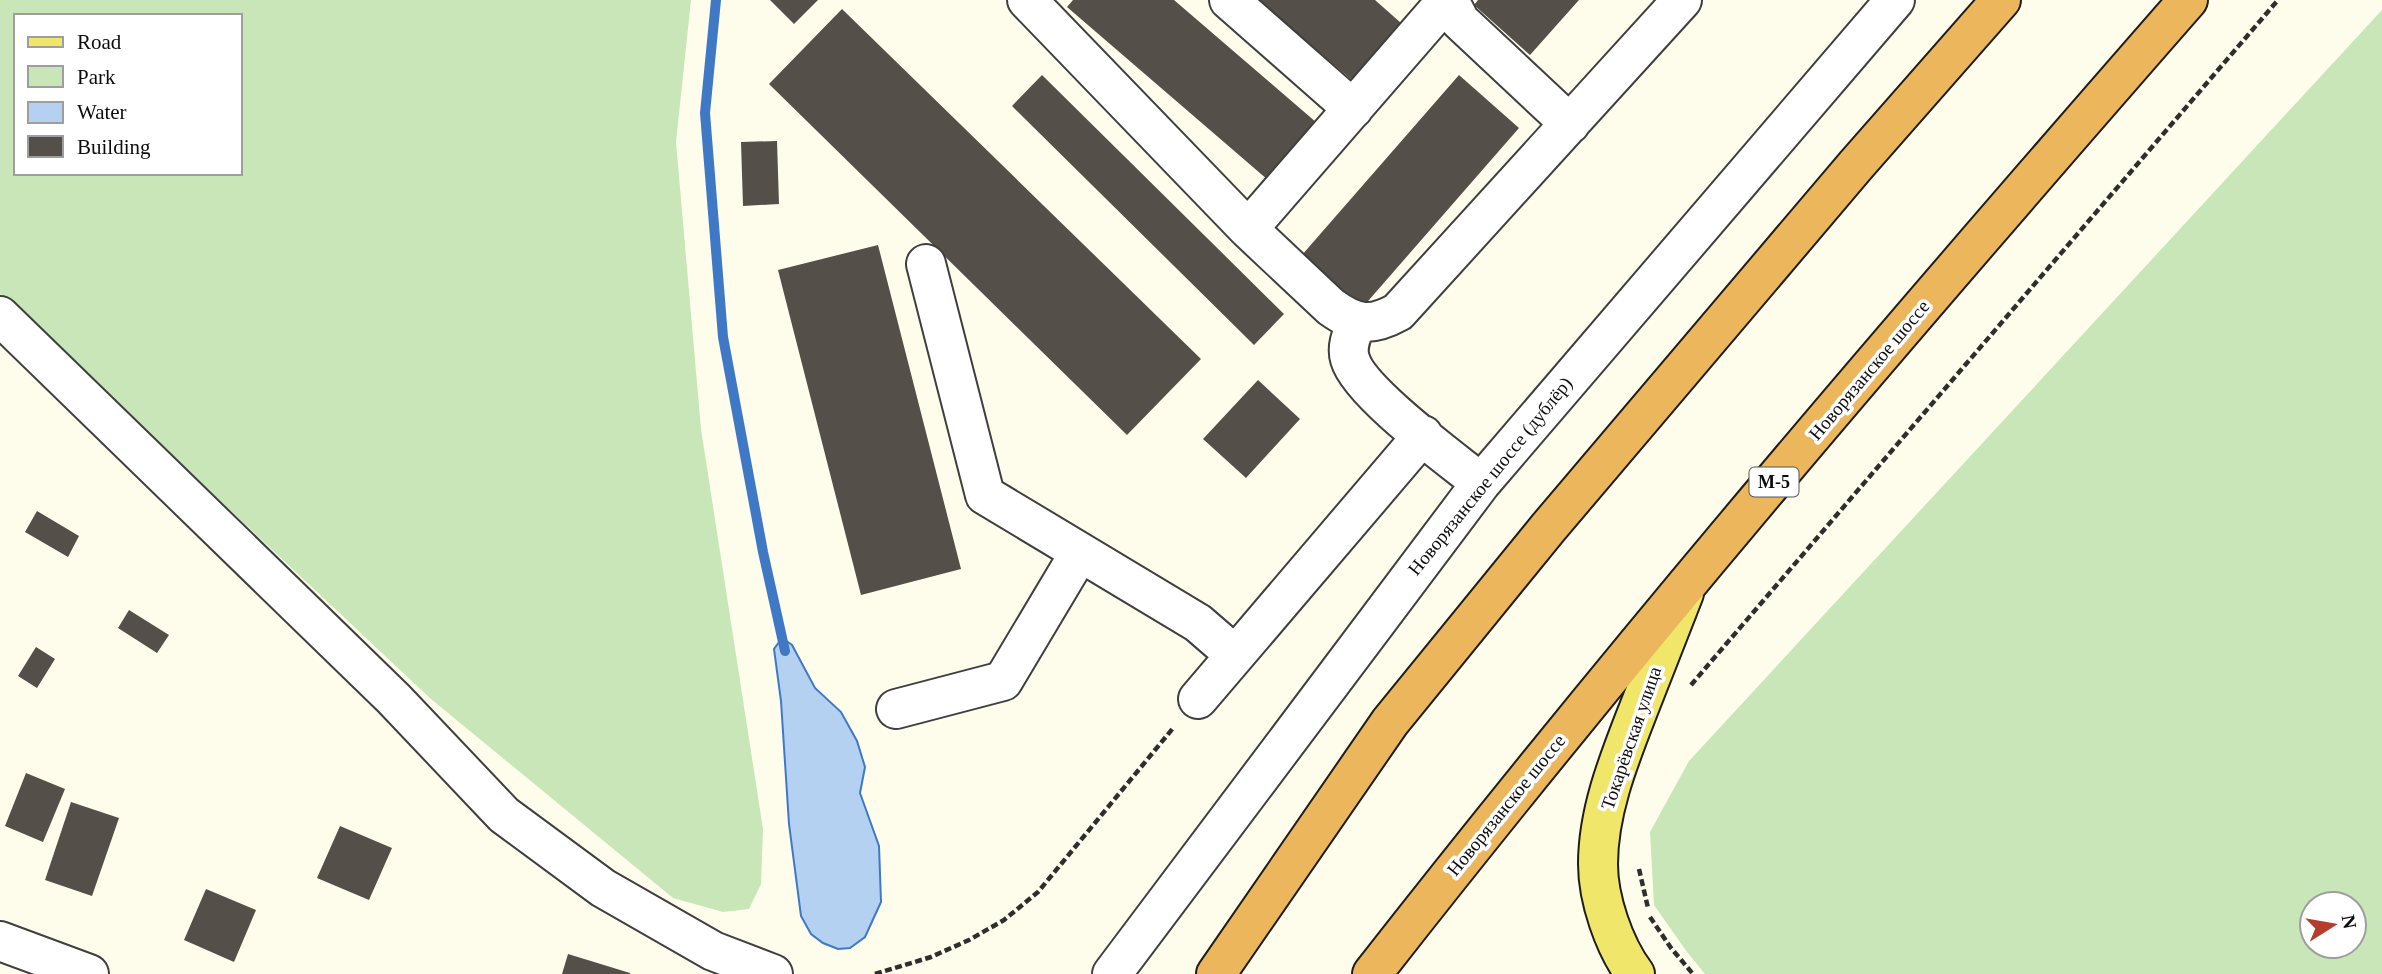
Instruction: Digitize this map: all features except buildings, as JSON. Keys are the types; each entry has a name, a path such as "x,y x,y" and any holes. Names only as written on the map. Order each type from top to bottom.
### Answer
{"highway":[{"path":"1216,974 1390,722 1563,510 1856,165 2001,0"},
{"name":"Новорязанское шоссе","path":"1372,974 1495,817 1688,583 2002,213 2188,0"}],"main road":[{"name":"Токарёвская улица","path":"1635,974 1607,920 1598,864 1605,806 1623,749 1688,583"}],"street":[{"path":"1027,0 1248,229 1331,307 1357,322 1380,322 1398,312 1682,0"},
{"path":"1229,0 1353,109"},
{"path":"1248,229 1448,0 1460,21 1570,124"},
{"name":"Новорязанское шоссе (дублёр)","path":"1113,967 1480,483 1895,0"},
{"path":"926,264 985,495 1198,623 1235,655"},
{"path":"0,316 394,699 504,815 603,888 713,951 773,974"},
{"path":"1357,322 1349,341 1349,356 1356,373 1372,392 1480,483"},
{"path":"1198,699 1423,435"},
{"path":"896,709 1003,681 1080,552"},
{"path":"0,941 89,974"}],"path":[{"path":"1685,691 2278,0"},
{"path":"875,974 931,957 969,940 1004,920 1038,892 1198,699"},
{"path":"1638,862 1649,916 1693,974"}],"green space":[{"path":"0,0 691,0 676,142 701,429 763,829 761,884 749,909 723,912 673,898 431,699 0,294"},
{"path":"2382,10 2382,974 1705,974 1654,905 1650,832 1689,761"}],"water":[{"path":"782,638 792,645 815,688 841,712 857,741 865,767 860,793 879,846 881,902 865,937 850,948 838,949 823,943 811,934 801,916 789,824 781,701 774,649"}],"waterway":[{"path":"716,0 705,113 723,337 763,552 785,651"}]}
